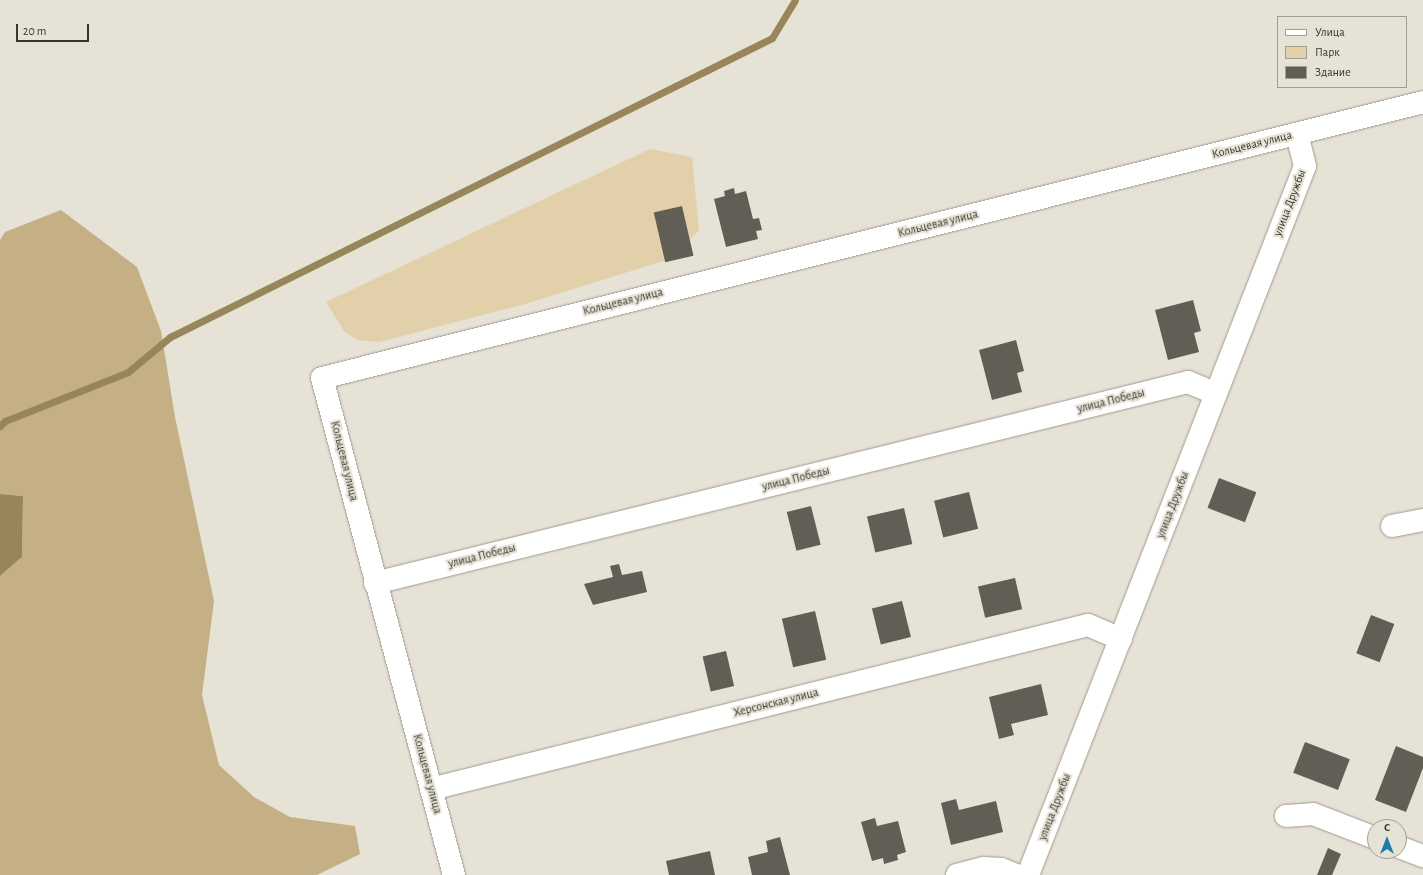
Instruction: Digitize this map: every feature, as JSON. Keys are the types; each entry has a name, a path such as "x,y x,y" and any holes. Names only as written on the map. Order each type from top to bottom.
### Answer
{"lane":[{"name":"Кольцевая улица","path":"454,875 375,583 322,378 1423,102"},
{"name":"улица Дружбы","path":"1028,875 1305,166 1297,134"},
{"name":"улица Победы","path":"375,583 1188,382 1216,394"},
{"path":"1392,526 1423,520"},
{"name":"Херсонская улица","path":"430,789 1088,625 1121,639"},
{"path":"1286,816 1313,814 1367,835"},
{"path":"1407,850 1423,856"},
{"path":"957,875 984,868 1001,869 1016,875"}],"green space":[{"path":"650,149 692,157 699,230 670,259 525,304 379,342 357,340 344,331 326,302"}],"shaded area":[{"path":"61,210 137,267 161,331 175,417 214,601 202,695 219,765 254,797 290,817 355,826 360,854 317,875 0,875 0,576 22,557 23,496 0,494 0,240 5,232"},
{"path":"0,494 23,496 22,557 0,576"}],"building":[{"path":"734,188 735,194 746,191 753,219 759,218 762,230 756,231 758,239 726,247 714,199 725,196 724,191"},
{"path":"682,206 693,256 665,262 654,213"},
{"path":"1193,300 1201,331 1194,333 1199,352 1168,360 1155,310"},
{"path":"1016,340 1024,371 1017,373 1022,392 992,400 979,350"},
{"path":"1219,478 1256,492 1245,522 1208,508"},
{"path":"969,492 978,529 943,538 934,501"},
{"path":"811,506 821,545 796,551 787,512"},
{"path":"904,508 912,544 875,553 867,517"},
{"path":"619,564 622,575 642,571 647,592 593,605 584,584 613,577 610,566"},
{"path":"1015,578 1022,609 985,618 978,587"},
{"path":"902,601 911,637 881,644 872,608"},
{"path":"815,611 826,660 793,667 782,619"},
{"path":"1371,615 1394,624 1380,662 1356,653"},
{"path":"726,651 734,686 711,691 703,656"},
{"path":"1041,684 1048,715 1011,724 1014,735 999,739 989,697"},
{"path":"1305,742 1350,759 1338,790 1293,773"},
{"path":"1396,746 1423,757 1423,768 1406,812 1375,800"},
{"path":"956,799 959,810 996,801 1003,832 951,845 941,803"},
{"path":"875,818 877,826 898,821 906,852 897,855 898,860 884,864 883,858 872,861 861,822"},
{"path":"780,837 790,875 752,875 748,857 768,852 766,841"},
{"path":"1328,848 1341,854 1332,875 1317,875"},
{"path":"710,851 715,875 669,875 666,861"}],"waterway":[{"path":"0,426 5,421 128,372 170,337 772,38 795,0"}]}
